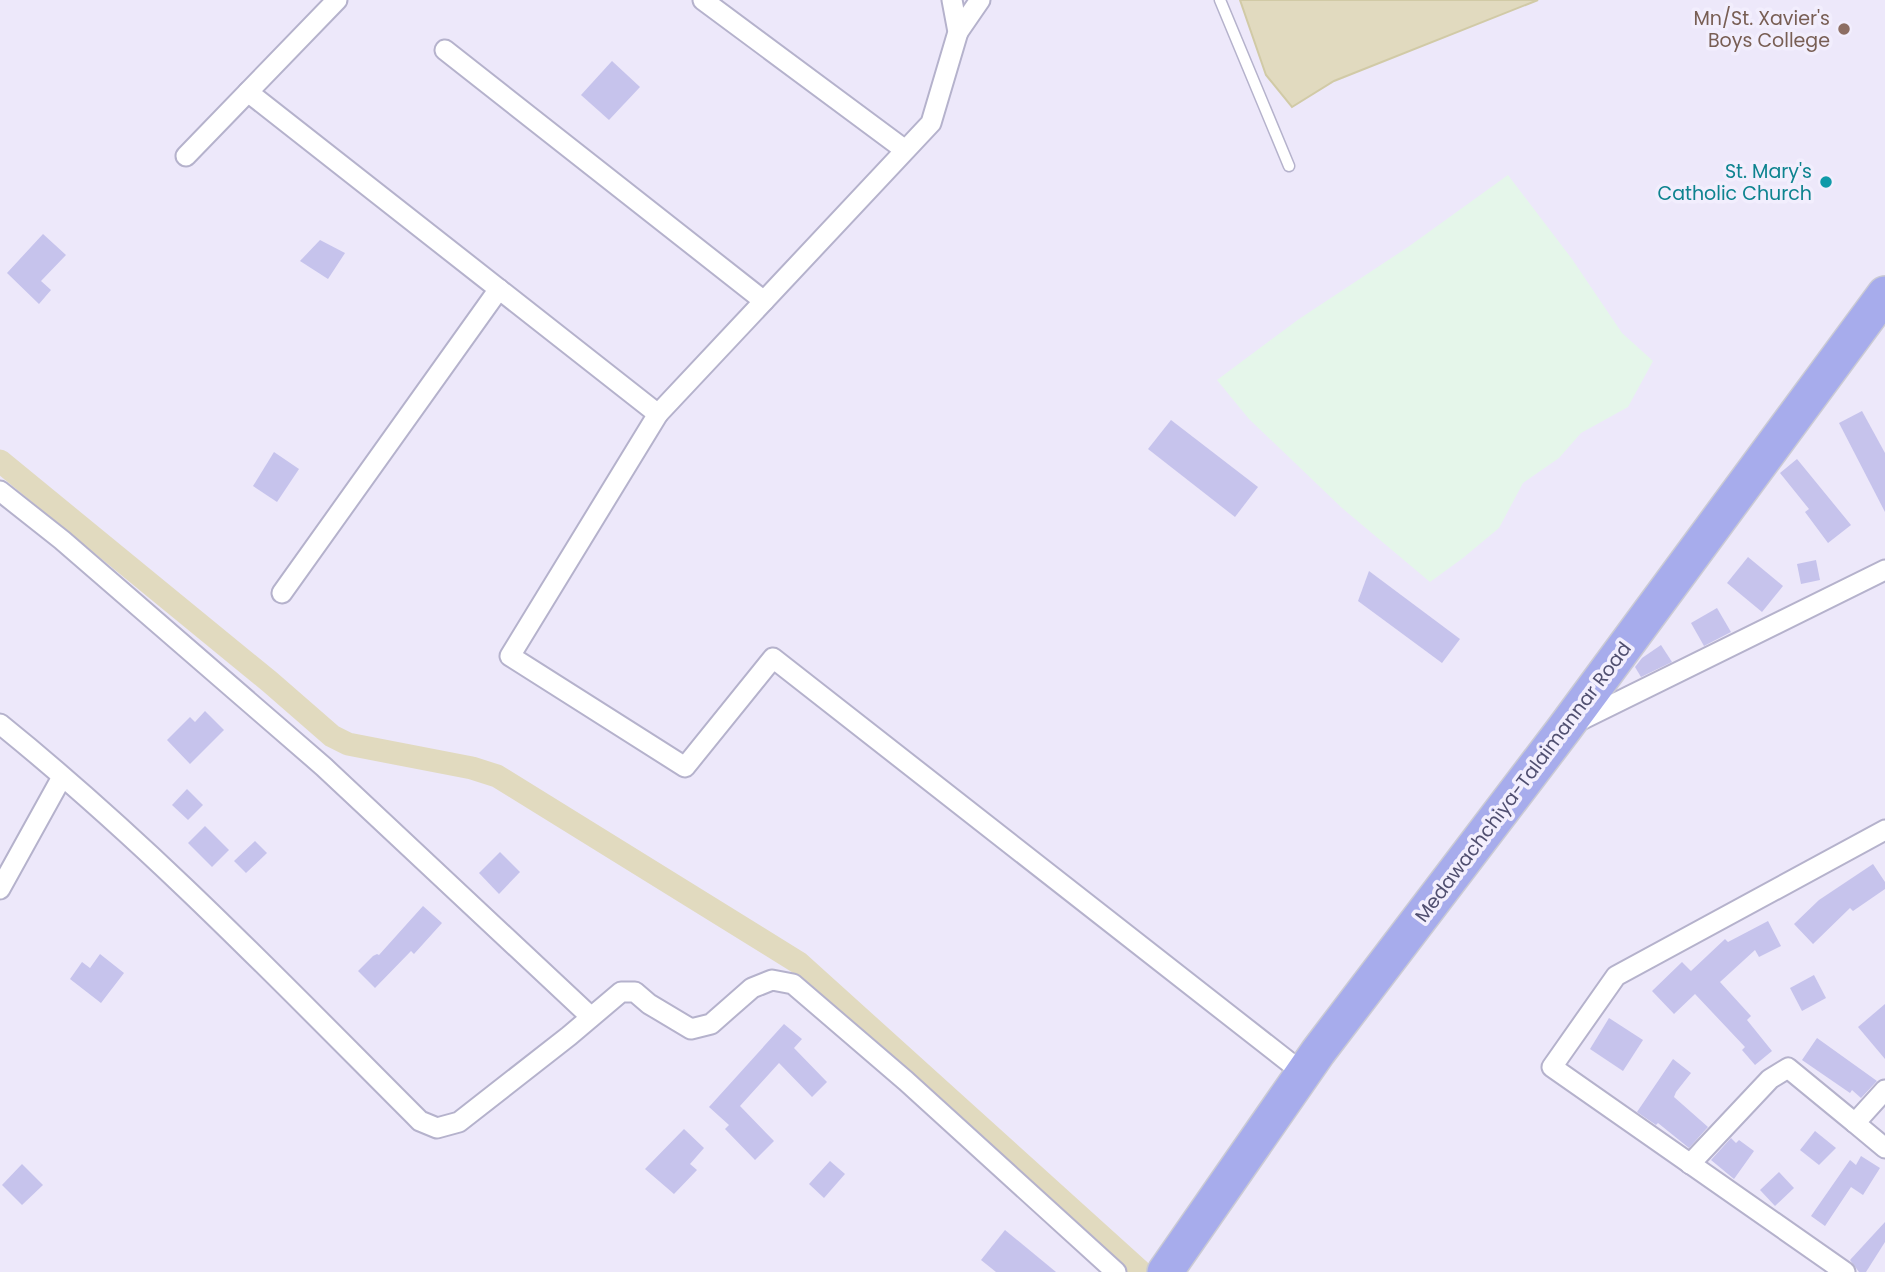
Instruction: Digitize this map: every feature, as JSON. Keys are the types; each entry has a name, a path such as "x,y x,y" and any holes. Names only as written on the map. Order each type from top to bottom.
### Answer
{"highway":[{"name":"Medawachchiya-Talaimannar Road","path":"1165,1272 1303,1073 1564,729 1885,294"}],"street":[{"path":"186,156 337,0"},
{"path":"703,0 905,150"},
{"path":"952,0 958,32"},
{"path":"980,0 958,32 932,123 658,414 510,656 685,767 772,658 1303,1073"},
{"path":"445,50 764,301"},
{"path":"248,92 658,414"},
{"path":"282,593 499,289"},
{"path":"0,491 62,540 324,767 591,1017"},
{"path":"1564,729 1885,570"},
{"path":"0,724 209,910 420,1121 438,1129 459,1122 621,992 635,992 649,1004 691,1029 710,1024 752,988 772,980 793,984 906,1081 1116,1272"},
{"path":"2,880 62,777"},
{"path":"1845,1272 1552,1067 1616,976 1885,830"},
{"path":"1690,1164 1770,1079 1788,1068 1885,1148"},
{"path":"1856,1124 1885,1090"}],"lane":[{"path":"1220,0 1289,166"}],"shaded area":[{"path":"1240,0 1538,0 1334,81 1292,107 1266,75"},
{"path":"1508,175 1572,259 1622,333 1653,361 1628,407 1581,433 1559,458 1523,483 1499,528 1430,582 1342,508 1249,419 1217,380 1299,319 1408,247"}],"building":[{"path":"612,61 640,87 609,120 581,95"},
{"path":"43,234 66,255 41,281 51,290 39,304 7,273"},
{"path":"320,240 345,253 328,279 300,261"},
{"path":"1862,411 1885,453 1885,512 1839,423"},
{"path":"1171,420 1258,487 1235,517 1148,449"},
{"path":"274,452 299,469 277,502 253,486"},
{"path":"1797,459 1851,525 1828,543 1805,512 1809,509 1780,473"},
{"path":"1748,557 1783,586 1762,612 1727,583"},
{"path":"1816,560 1820,580 1801,584 1797,564"},
{"path":"1369,571 1460,639 1442,663 1358,601"},
{"path":"1717,608 1731,632 1704,646 1691,623"},
{"path":"1661,645 1672,662 1641,677 1635,667 1642,658"},
{"path":"205,711 224,730 190,764 167,740 190,717 195,722"},
{"path":"187,789 203,805 188,820 172,805"},
{"path":"205,826 229,850 212,867 188,843"},
{"path":"255,841 267,853 246,873 234,861"},
{"path":"500,852 520,872 499,894 479,873"},
{"path":"1873,864 1885,882 1885,889 1853,911 1850,908 1813,944 1794,924 1819,900"},
{"path":"423,906 442,923 414,954 411,951 375,988 358,971 373,956 379,955"},
{"path":"1768,921 1781,946 1759,957 1755,950 1720,982 1751,1016 1747,1020 1772,1051 1755,1065 1742,1050 1745,1047 1695,994 1674,1014 1652,991 1682,962 1691,971 1725,939 1728,942"},
{"path":"100,954 124,973 101,1003 70,979 82,962 90,968"},
{"path":"1814,975 1826,998 1802,1011 1790,988"},
{"path":"1885,1004 1885,1059 1858,1027"},
{"path":"1609,1018 1643,1040 1623,1071 1590,1049"},
{"path":"784,1024 802,1039 794,1048 827,1082 812,1097 779,1063 740,1106 774,1141 755,1160 725,1129 729,1125 709,1107"},
{"path":"1817,1038 1877,1081 1861,1098 1802,1060"},
{"path":"1673,1059 1691,1073 1674,1097 1708,1127 1689,1148 1658,1123 1656,1125 1637,1112"},
{"path":"684,1129 704,1148 690,1164 697,1170 674,1194 645,1169"},
{"path":"1815,1131 1836,1148 1819,1165 1800,1150"},
{"path":"1731,1138 1736,1143 1739,1140 1754,1151 1734,1179 1711,1160"},
{"path":"1861,1156 1880,1168 1863,1195 1851,1187 1825,1226 1811,1216 1850,1160 1856,1165"},
{"path":"830,1161 845,1174 824,1198 809,1184"},
{"path":"22,1164 43,1185 22,1205 2,1185"},
{"path":"1779,1172 1794,1188 1775,1206 1760,1190"},
{"path":"1885,1222 1885,1242 1866,1272 1859,1272 1850,1260"},
{"path":"1005,1230 1056,1272 996,1272 981,1260"}],"waterway":[{"path":"0,461 332,736 348,744 472,768 497,776 799,963 1140,1271"}],"place":[{"name":"Mn/St. Xavier's Boys College","path":"1844,29"},
{"name":"St. Mary's Catholic Church","path":"1826,182"}]}
